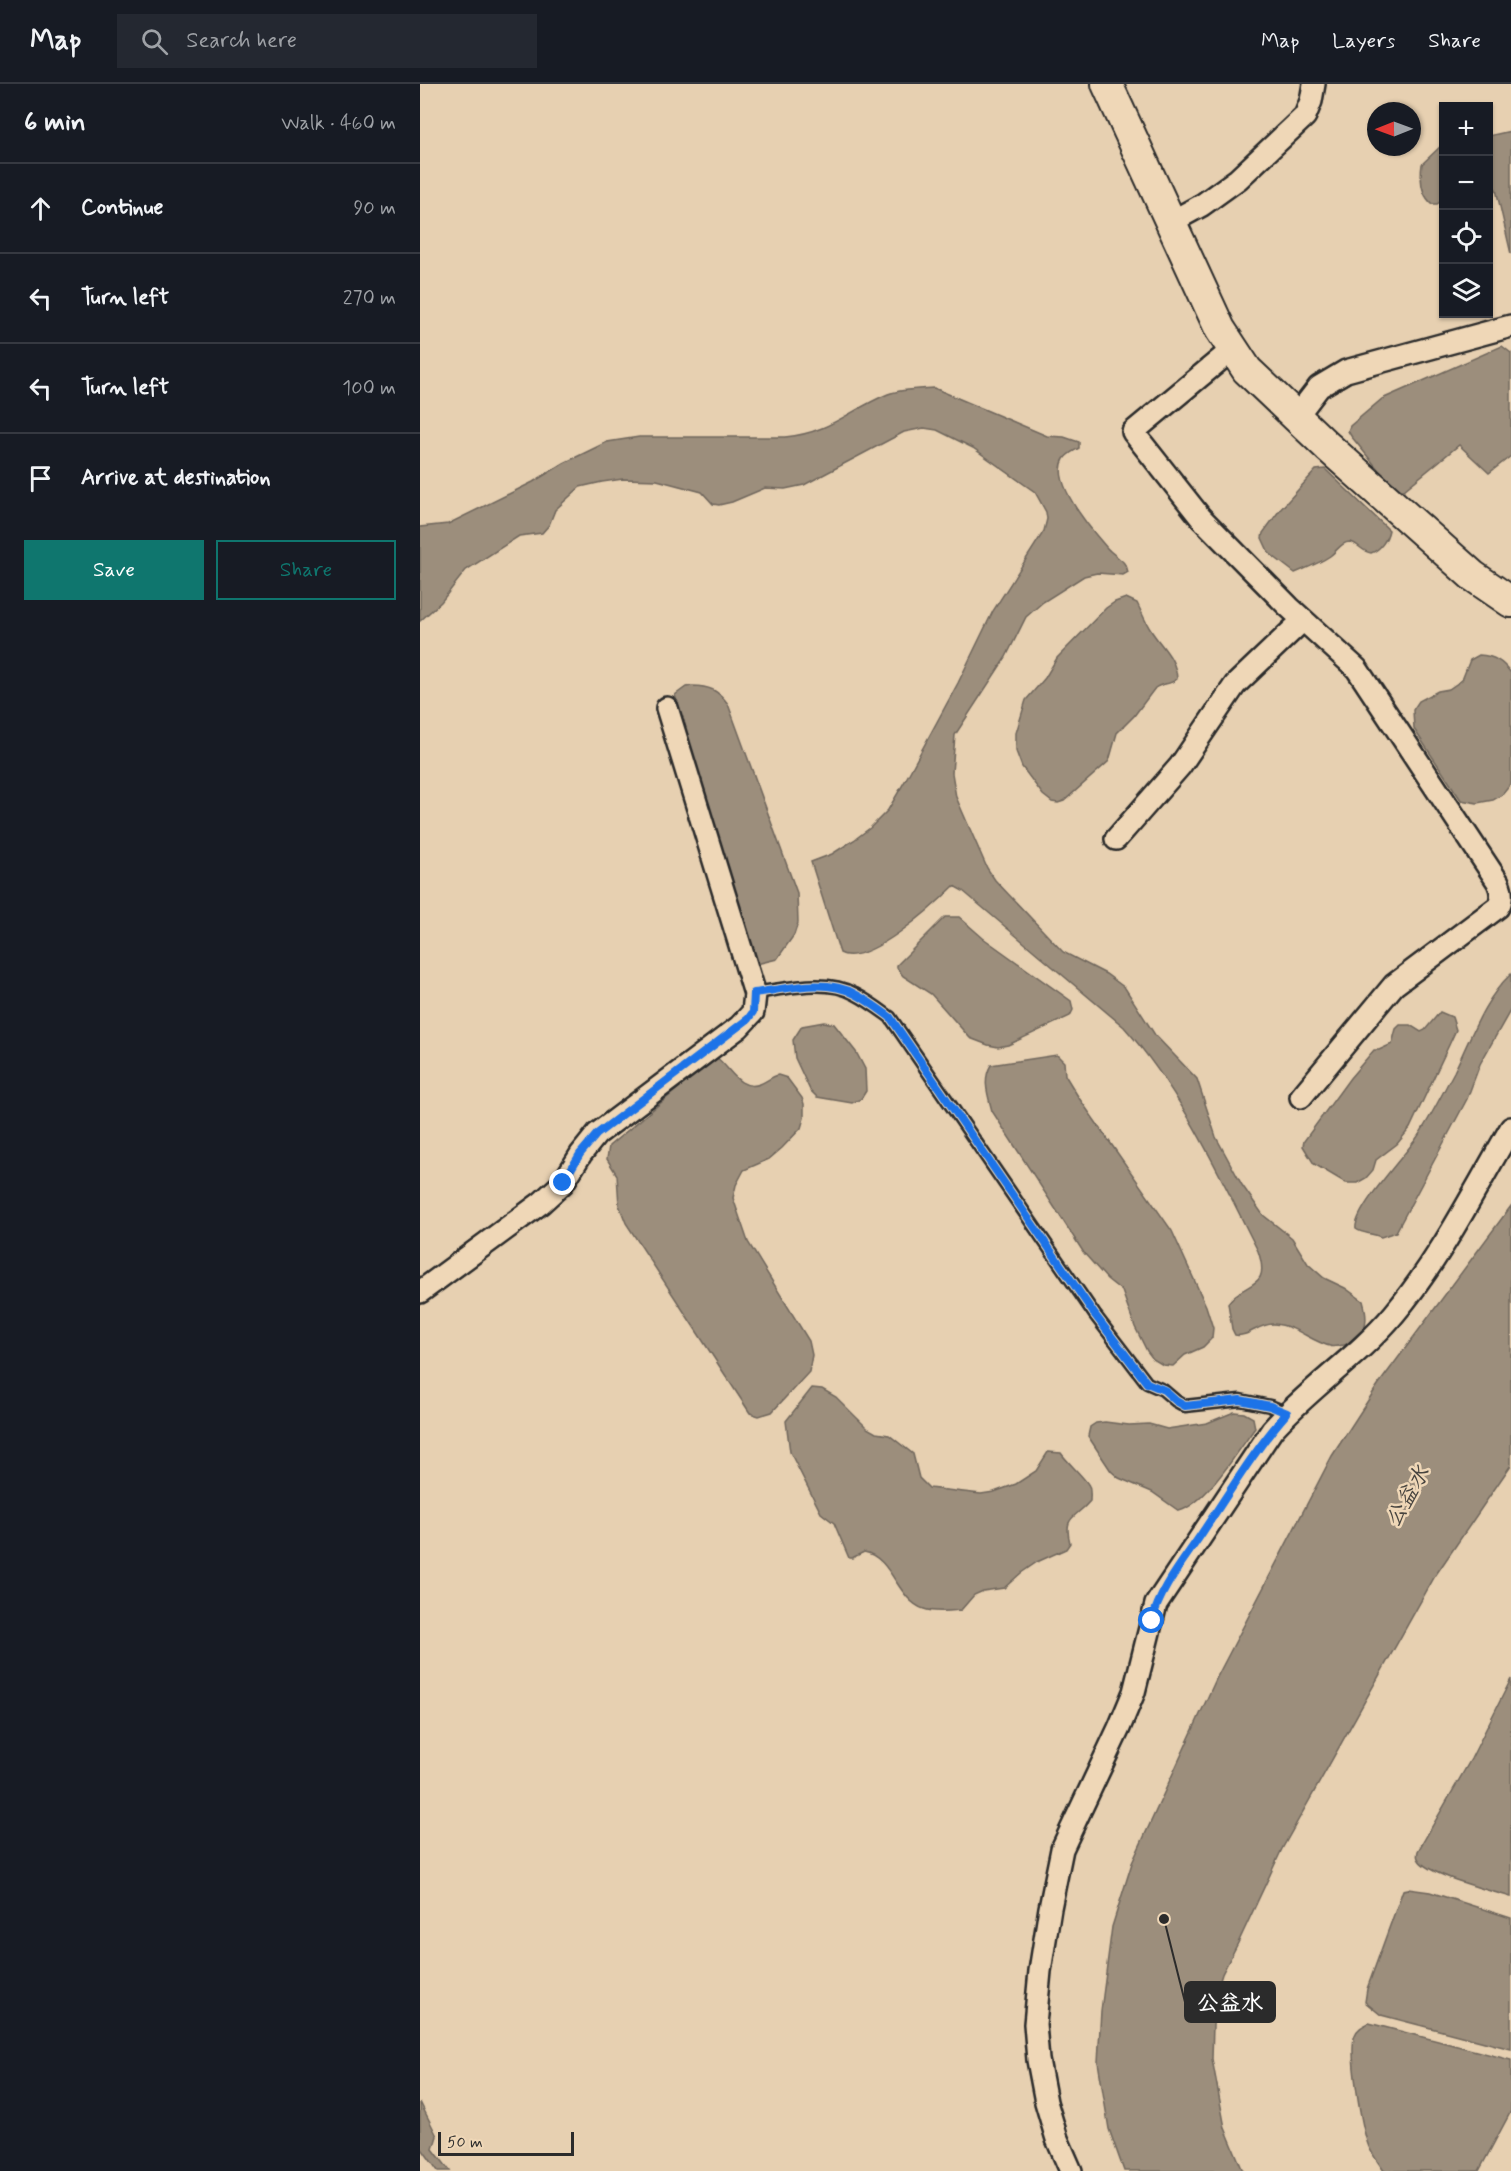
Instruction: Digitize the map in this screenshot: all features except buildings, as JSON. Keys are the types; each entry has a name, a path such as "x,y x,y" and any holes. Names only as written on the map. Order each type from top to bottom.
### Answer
{"street":[{"path":"1107,84 1220,329 1247,370 1473,576 1511,602"},
{"path":"1171,222 1202,205 1238,179 1305,116 1314,84"},
{"path":"1296,417 1319,387 1346,371 1511,326"},
{"path":"1233,350 1133,432 1201,518 1303,620 1357,669 1498,882 1502,898 1498,907 1394,985 1301,1097"},
{"path":"1116,839 1180,766 1235,685 1303,620"},
{"path":"420,1292 541,1203 563,1183 580,1154 597,1134 748,1019 753,1012 754,993 666,708"},
{"path":"1071,2171 1056,2139 1038,2060 1035,2024 1040,1971 1062,1849 1134,1692 1156,1604 1265,1439 1287,1413 1365,1346 1394,1314 1429,1267 1511,1128"}],"lane":[{"path":"754,993 821,986 839,988 854,993 890,1017 1095,1315 1147,1383 1164,1390 1185,1406 1240,1400 1270,1406 1287,1413"}],"water":[{"path":"1511,131 1511,254 1496,189 1493,186 1493,135"},
{"path":"1439,148 1439,203 1437,204 1432,204 1425,196 1422,186 1422,164"},
{"path":"1502,346 1511,353 1511,456 1489,473 1459,445 1404,490 1395,490 1351,436 1348,431 1350,426 1382,399"},
{"path":"934,388 1047,436 1064,437 1079,442 1079,448 1064,459 1061,469 1063,480 1084,519 1107,548 1123,562 1128,572 1123,575 1097,573 1084,576 1043,602 1026,617 1006,657 955,735 952,773 956,797 987,868 995,880 1063,952 1106,974 1125,988 1155,1035 1197,1079 1216,1137 1242,1185 1263,1215 1292,1238 1308,1264 1324,1278 1345,1288 1363,1301 1366,1323 1362,1334 1352,1342 1332,1347 1289,1327 1274,1324 1235,1335 1228,1303 1234,1296 1259,1279 1261,1264 1258,1251 1182,1106 1145,1052 1124,1027 963,891 954,886 900,932 866,952 852,955 840,953 811,862 832,854 854,840 888,810 958,683 993,611 1044,531 1046,512 1035,492 973,448 937,430 924,428 904,432 804,485 785,489 765,488 719,505 713,504 702,492 657,480 623,479 602,482 580,487 555,510 549,525 542,533 519,536 466,570 441,602 420,621 420,527 448,524 607,442 639,437 785,437 801,435 827,426 888,394"},
{"path":"1325,469 1389,530 1388,534 1385,541 1374,552 1365,551 1347,542 1326,559 1295,573 1269,553 1262,538 1263,533 1279,511 1316,470"},
{"path":"1126,598 1137,603 1150,629 1171,658 1177,679 1155,688 1134,716 1117,733 1109,761 1064,801 1052,802 1043,795 1022,767 1016,751 1016,733 1026,700 1045,678 1057,658 1106,608"},
{"path":"1479,655 1497,660 1511,673 1511,784 1502,795 1493,800 1477,803 1461,800 1414,729 1413,710 1419,701 1438,691 1449,689 1462,680 1470,660"},
{"path":"686,687 713,690 721,695 728,704 797,893 798,923 794,935 777,959 756,964 675,695"},
{"path":"945,917 959,917 983,938 1071,1001 1073,1010 1070,1016 1008,1045 998,1047 970,1038 931,994 903,976 897,968 897,965"},
{"path":"1511,974 1511,1009 1480,1064 1467,1099 1396,1232 1381,1237 1356,1229 1357,1221 1370,1197 1426,1123 1454,1072 1485,1007"},
{"path":"1440,1012 1452,1017 1456,1030 1410,1128 1397,1144 1376,1160 1373,1170 1357,1183 1346,1183 1314,1164 1303,1146 1304,1141 1350,1078 1374,1050 1392,1044 1396,1029 1400,1025 1410,1025 1421,1032"},
{"path":"824,1022 834,1024 856,1052 865,1069 866,1091 861,1099 852,1103 817,1097 810,1090 795,1058 793,1040 802,1026"},
{"path":"1057,1055 1064,1062 1065,1075 1079,1098 1172,1231 1206,1306 1213,1328 1212,1338 1203,1347 1185,1355 1173,1366 1163,1365 1153,1359 1147,1351 1135,1327 1122,1291 1107,1279 1084,1253 992,1111 986,1082 991,1065"},
{"path":"716,1057 735,1077 746,1084 753,1086 778,1075 787,1078 804,1104 801,1128 769,1159 744,1170 736,1185 733,1198 748,1242 809,1341 812,1355 809,1372 772,1412 759,1416 750,1413 626,1223 619,1205 617,1175 607,1159 609,1146"},
{"path":"1511,1206 1511,1465 1435,1576 1282,1849 1222,1974 1217,1990 1212,2059 1225,2128 1243,2171 1124,2171 1109,2129 1098,2062 1101,2011 1112,1927 1132,1863 1217,1677 1332,1456 1378,1385"},
{"path":"812,1388 822,1389 836,1397 867,1428 876,1433 889,1435 913,1454 919,1478 929,1488 981,1494 994,1492 1016,1484 1036,1471 1048,1452 1061,1453 1090,1488 1090,1501 1069,1522 1070,1543 1066,1549 1037,1562 1004,1588 983,1591 974,1595 961,1610 933,1611 915,1604 874,1556 864,1552 849,1558 834,1523 821,1513 790,1452 786,1421"},
{"path":"1234,1412 1244,1413 1253,1418 1255,1428 1231,1463 1210,1488 1200,1498 1179,1511 1152,1492 1119,1478 1111,1471 1088,1436 1090,1427 1096,1423 1149,1424 1167,1429 1207,1423"},
{"path":"1511,1679 1511,1897 1434,1871 1425,1866 1417,1855 1471,1759"},
{"path":"1403,1890 1430,1892 1511,1918 1511,2049 1381,2015 1365,2002 1367,1989"},
{"path":"1369,2023 1511,2060 1511,2111 1479,2171 1384,2171 1366,2138 1353,2057 1355,2035 1359,2029"},
{"path":"420,2102 437,2136 433,2149 450,2171 438,2171 420,2146"}],"place":[{"name":"公益水","path":"1164,1919"}],"route":[{"path":"563,1183 580,1154 597,1134 748,1019 753,1012 754,993 821,986 839,988 854,993 890,1017 1095,1315 1147,1383 1164,1390 1185,1406 1230,1399 1254,1402 1287,1413 1265,1439 1182,1563 1156,1604 1152,1621"}]}
